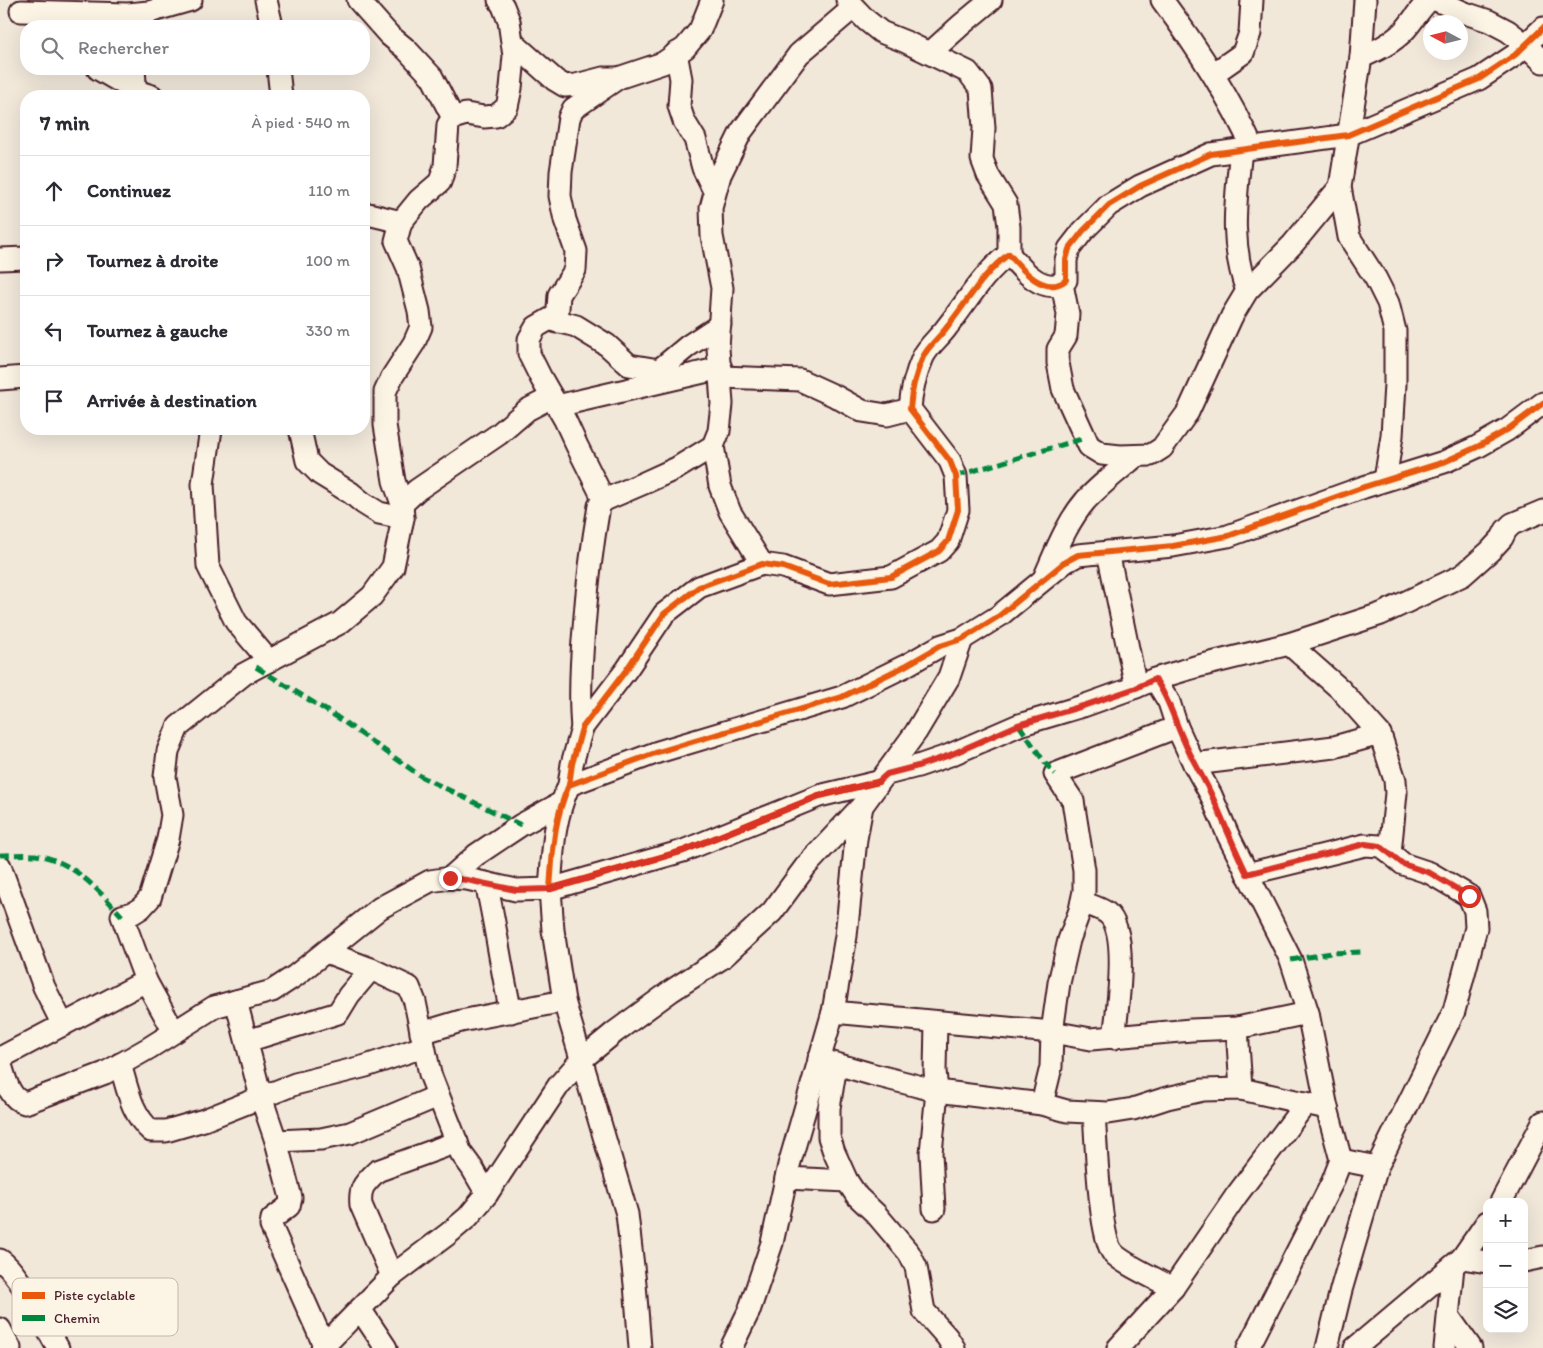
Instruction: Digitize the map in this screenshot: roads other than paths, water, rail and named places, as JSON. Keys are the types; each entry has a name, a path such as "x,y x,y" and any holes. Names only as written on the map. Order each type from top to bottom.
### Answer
{"street":[{"path":"23,13 149,12 191,0"},
{"path":"266,0 271,20"},
{"path":"358,0 432,77 453,118"},
{"path":"174,1032 146,981 122,916 133,913 141,908 150,898 168,839 172,815 165,777 168,751 178,727 190,717 244,674 340,623 372,596 393,566 402,511 394,481 385,425 385,392 421,328 419,311 408,268 396,242 401,222 419,200 440,182 445,166 448,125 453,118 466,114 496,116 507,107 514,56 509,21 499,0"},
{"path":"557,322 559,295 575,270 576,251 565,220 560,196 561,172 573,109 618,78 663,63 684,48 700,30 712,0"},
{"path":"930,53 992,0"},
{"path":"1162,0 1187,34 1235,110 1246,148 1235,236 1240,270 1248,292"},
{"path":"1213,74 1243,52 1250,33 1252,0"},
{"path":"1365,0 1361,57 1340,187 1349,237 1376,279 1388,302 1395,331 1396,384 1386,480"},
{"path":"1361,57 1378,50 1392,41 1408,26 1428,0"},
{"path":"1436,0 1489,21 1508,31 1543,62"},
{"path":"762,564 730,512 720,486 713,446 719,431 722,404 718,348 722,288 712,236 711,208 714,191 720,175 741,132 799,54 850,4 881,32 968,72 981,89 984,128 982,159 988,175 1006,204 1009,227 1009,254 1022,270 1048,286 1060,285 1066,280 1066,260 1069,249 1082,231 1109,205 1140,186 1192,161 1212,154 1348,135 1479,80 1515,55 1543,28"},
{"path":"513,43 555,80 565,86 603,78 618,78"},
{"path":"676,53 682,79 679,106 684,121 695,139 703,168 714,191"},
{"path":"108,75 133,90"},
{"path":"136,75 140,90"},
{"path":"279,75 280,90"},
{"path":"1060,285 1063,289 1068,314 1066,336 1058,349 1058,363 1063,390 1089,446 1102,454 1120,456 1151,455 1162,448 1188,412 1232,316 1248,292 1293,244 1340,187"},
{"path":"370,214 401,222"},
{"path":"640,1348 627,1214 564,1001 553,930 550,889 555,825 582,728 664,614 699,587 762,564 783,567 829,584 891,577 939,551 948,541 958,510 956,476 950,461 910,410 911,400 924,356 986,274 1009,254"},
{"path":"0,259 20,258"},
{"path":"604,500 529,354 529,339 536,327 550,319 576,326 607,345 629,365 659,370 688,346 720,325"},
{"path":"302,435 308,461 320,474 351,493 379,514 402,511 417,490 499,434 527,410 555,402 721,372 800,380 862,411 887,415 910,410"},
{"path":"0,379 20,377"},
{"path":"450,878 476,855 565,794 658,752 842,697 905,666 940,646 962,639 999,616 1065,562 1078,555 1173,546 1228,536 1386,480 1444,462 1477,447 1506,430 1543,403"},
{"path":"210,435 203,484 208,566 236,622 269,661"},
{"path":"582,728 579,699 586,604 599,506 604,500 677,468 713,446"},
{"path":"1044,579 1070,524 1085,501 1136,456"},
{"path":"146,981 0,1060 14,1097 19,1101 25,1102 105,1073 214,1007 272,990 296,976 380,908 430,881 450,878 516,890 550,889 683,851 819,796 882,778 950,755 1018,725 1083,706 1195,667 1288,644 1381,614 1463,575 1490,552 1512,524 1543,511"},
{"path":"1108,552 1146,683 1169,702 1177,727 1194,764 1212,795 1228,835 1291,960 1308,1013 1341,1160 1332,1183 1248,1348"},
{"path":"236,1001 261,1097 276,1142 291,1198 289,1206 272,1219 271,1226 323,1347 392,1276 468,1217 486,1194 559,1085 581,1060 615,1032 671,991 722,958 772,912 806,866 862,806 916,732 949,677 962,639"},
{"path":"1288,644 1340,690 1380,734 1395,780 1396,793 1390,853"},
{"path":"1042,1104 1051,1067 1052,1032 1059,983 1084,891 1084,870 1073,801 1055,774 1177,727"},
{"path":"1194,764 1334,747 1380,734"},
{"path":"862,806 856,839 846,936 826,1041 829,1137 847,1181 857,1196 876,1214 909,1253 916,1267 924,1311 954,1348"},
{"path":"1247,874 1365,844 1380,846 1403,864 1430,873 1469,896 1475,911 1476,928 1454,1011 1377,1167 1339,1297 1327,1348"},
{"path":"0,866 44,987 63,1025"},
{"path":"486,884 494,916 502,974 511,1012"},
{"path":"1082,902 1106,912 1115,924 1120,965 1114,1038"},
{"path":"326,952 371,969 409,987 415,1002 430,1074 438,1096 461,1153 472,1168 486,1194"},
{"path":"246,1041 338,1013 349,995 371,969"},
{"path":"120,1064 135,1112 152,1131 166,1131 204,1120 295,1084 366,1066 461,1021 564,1001"},
{"path":"833,1012 1052,1032 1091,1039 1237,1028 1308,1013"},
{"path":"934,1209 931,1153 937,1091 935,1071 936,1022"},
{"path":"1237,1028 1241,1088"},
{"path":"827,1062 937,1091 1042,1104 1067,1111 1108,1113 1133,1109 1167,1098 1203,1090 1241,1088 1328,1108"},
{"path":"731,1348 749,1311 772,1243 786,1178 827,1062"},
{"path":"276,1142 321,1139 350,1133 438,1096"},
{"path":"1118,1348 1173,1288 1236,1196 1306,1103"},
{"path":"1094,1113 1100,1196 1106,1237 1111,1250 1121,1259 1173,1288"},
{"path":"1503,1198 1543,1122"},
{"path":"392,1276 361,1205 360,1192 377,1171 457,1142"},
{"path":"1341,1160 1377,1167"},
{"path":"786,1178 847,1181"},
{"path":"1354,1348 1458,1262 1483,1228"},
{"path":"1528,1260 1543,1257"},
{"path":"0,1260 7,1264 18,1278"},
{"path":"1458,1262 1483,1262"},
{"path":"1445,1348 1458,1262"},
{"path":"360,1308 386,1348"},
{"path":"1449,1317 1471,1348"},
{"path":"0,1329 10,1348"},
{"path":"51,1336 58,1348"}]}
